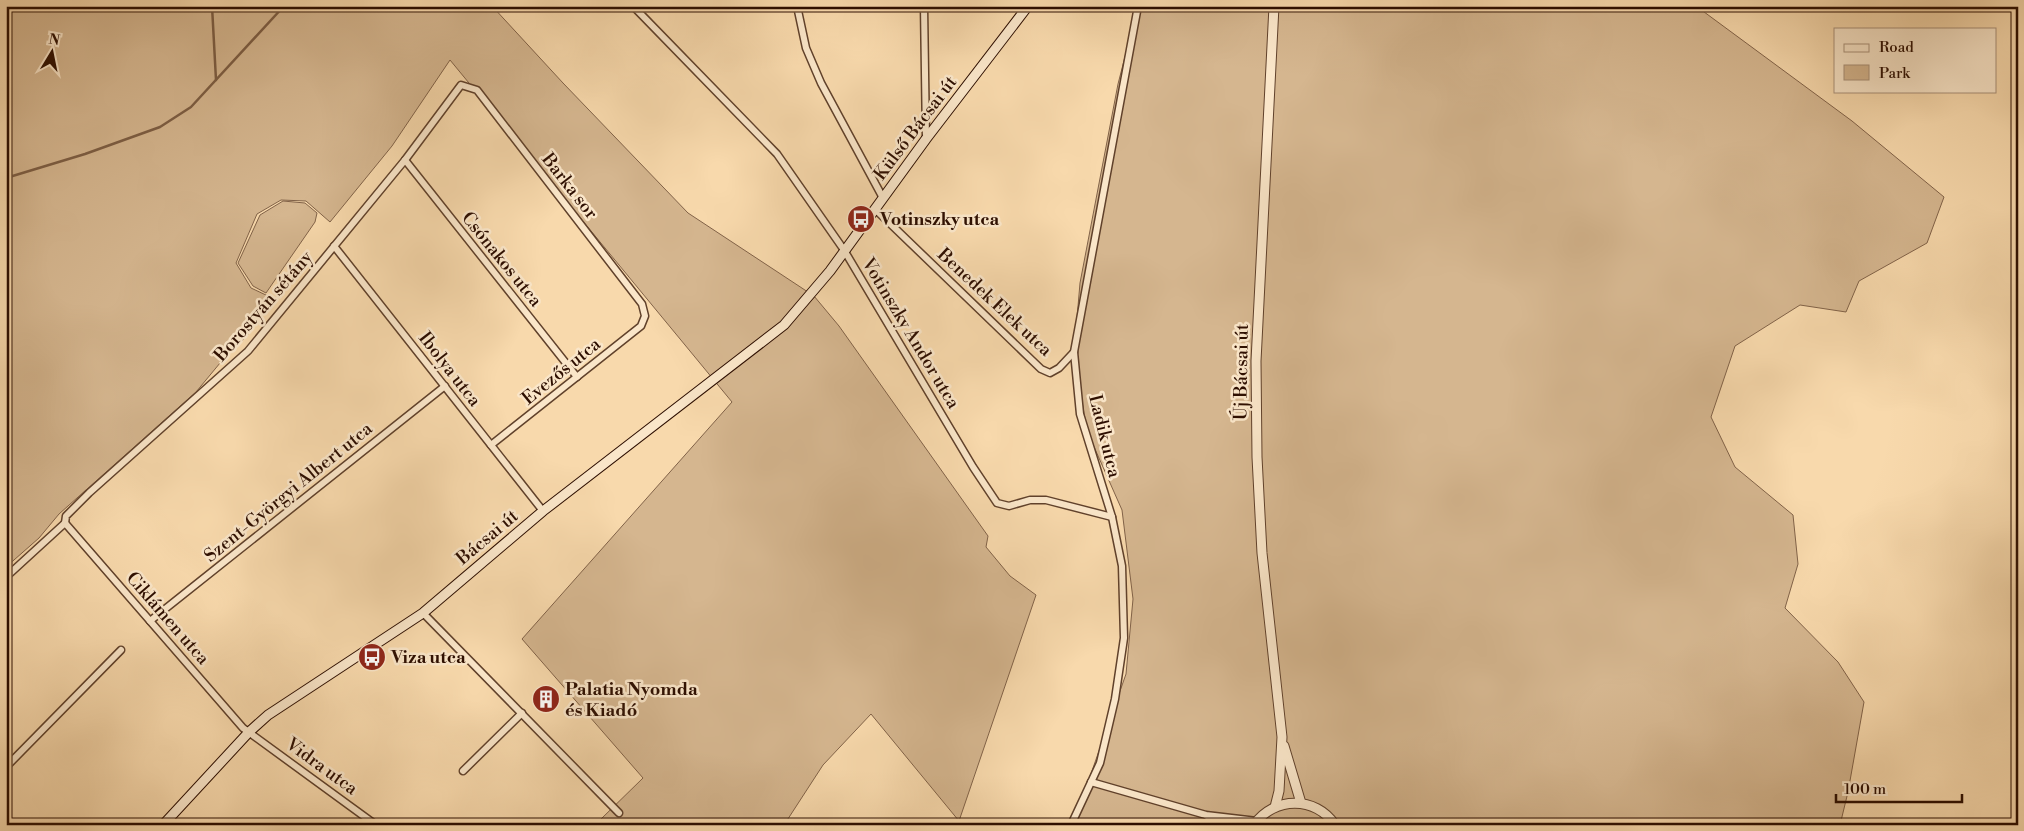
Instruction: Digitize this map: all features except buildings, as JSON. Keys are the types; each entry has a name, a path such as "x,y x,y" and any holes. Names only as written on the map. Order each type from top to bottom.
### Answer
{"main road":[{"name":"Külső Bácsai út","path":"830,271 926,139 1028,6"},
{"name":"Új Bácsai út","path":"1274,6 1257,351 1257,448 1262,553 1282,738 1279,791 1275,807"},
{"name":"Bácsai út","path":"163,825 249,732 288,701 423,613 543,511 784,325 830,271"},
{"name":"Új Bácsai út","path":"1282,738 1301,803"},
{"path":"1256,823 1275,807 1288,803 1301,803 1322,811 1335,825"}],"street":[{"name":"Votinszky Andor utca","path":"633,6 777,154 844,250 997,504 1008,506 1030,500 1046,500 1112,517"},
{"path":"797,6 806,48 821,83 883,198"},
{"path":"924,6 926,139"},
{"name":"Ladik utca","path":"1071,825 1100,763 1114,700 1124,638 1122,566 1112,517 1080,414 1074,352 1138,6"},
{"name":"Borostyán sétány","path":"6,577 64,524 66,516 89,493 248,351 405,160 462,85"},
{"name":"Barka sor","path":"462,85 477,90 642,304 645,316"},
{"name":"Csónakos utca","path":"405,160 577,377"},
{"name":"Benedek Elek utca","path":"875,209 1041,368 1050,373 1058,368 1074,352"},
{"name":"Ibolya utca","path":"334,246 543,511"},
{"name":"Evezős utca","path":"491,445 641,326 645,316"},
{"name":"Szent-Györgyi Albert utca","path":"150,621 445,386"},
{"name":"Ciklámen utca","path":"64,524 249,732"},
{"path":"423,613 619,812"},
{"path":"6,767 121,650"},
{"path":"463,771 522,713"},
{"name":"Vidra utca","path":"249,732 376,825"},
{"path":"1092,782 1206,815 1256,823"},
{"path":"1206,815 1218,825"}],"green space":[{"path":"6,6 492,6 688,213 814,296 839,326 988,536 986,547 1010,576 1036,595 959,821 871,714 823,765 784,825 609,825 601,819 643,778 522,639 732,402 450,60 392,146 330,222 306,201 281,200 257,214 236,263 251,288 268,296 247,336 225,357 196,392 59,514 39,538 6,567"},
{"path":"1138,6 1696,6 1852,121 1944,197 1927,243 1859,281 1846,312 1800,305 1735,346 1711,417 1735,467 1793,515 1798,564 1785,608 1838,662 1864,702 1848,792 1840,825 1073,825 1126,674 1133,599 1122,510 1087,431 1074,353 1080,283 1118,84"},
{"path":"283,201 305,203 317,213 315,222 266,293 253,286 238,263 260,215"}],"waterway":[{"path":"212,6 216,80"},
{"path":"6,178 85,154 160,127 191,107 284,6"}],"place":[{"name":"Votinszky utca","path":"861,219"},
{"name":"Viza utca","path":"372,657"},
{"name":"Palatia Nyomda és Kiadó","path":"546,699"}]}
